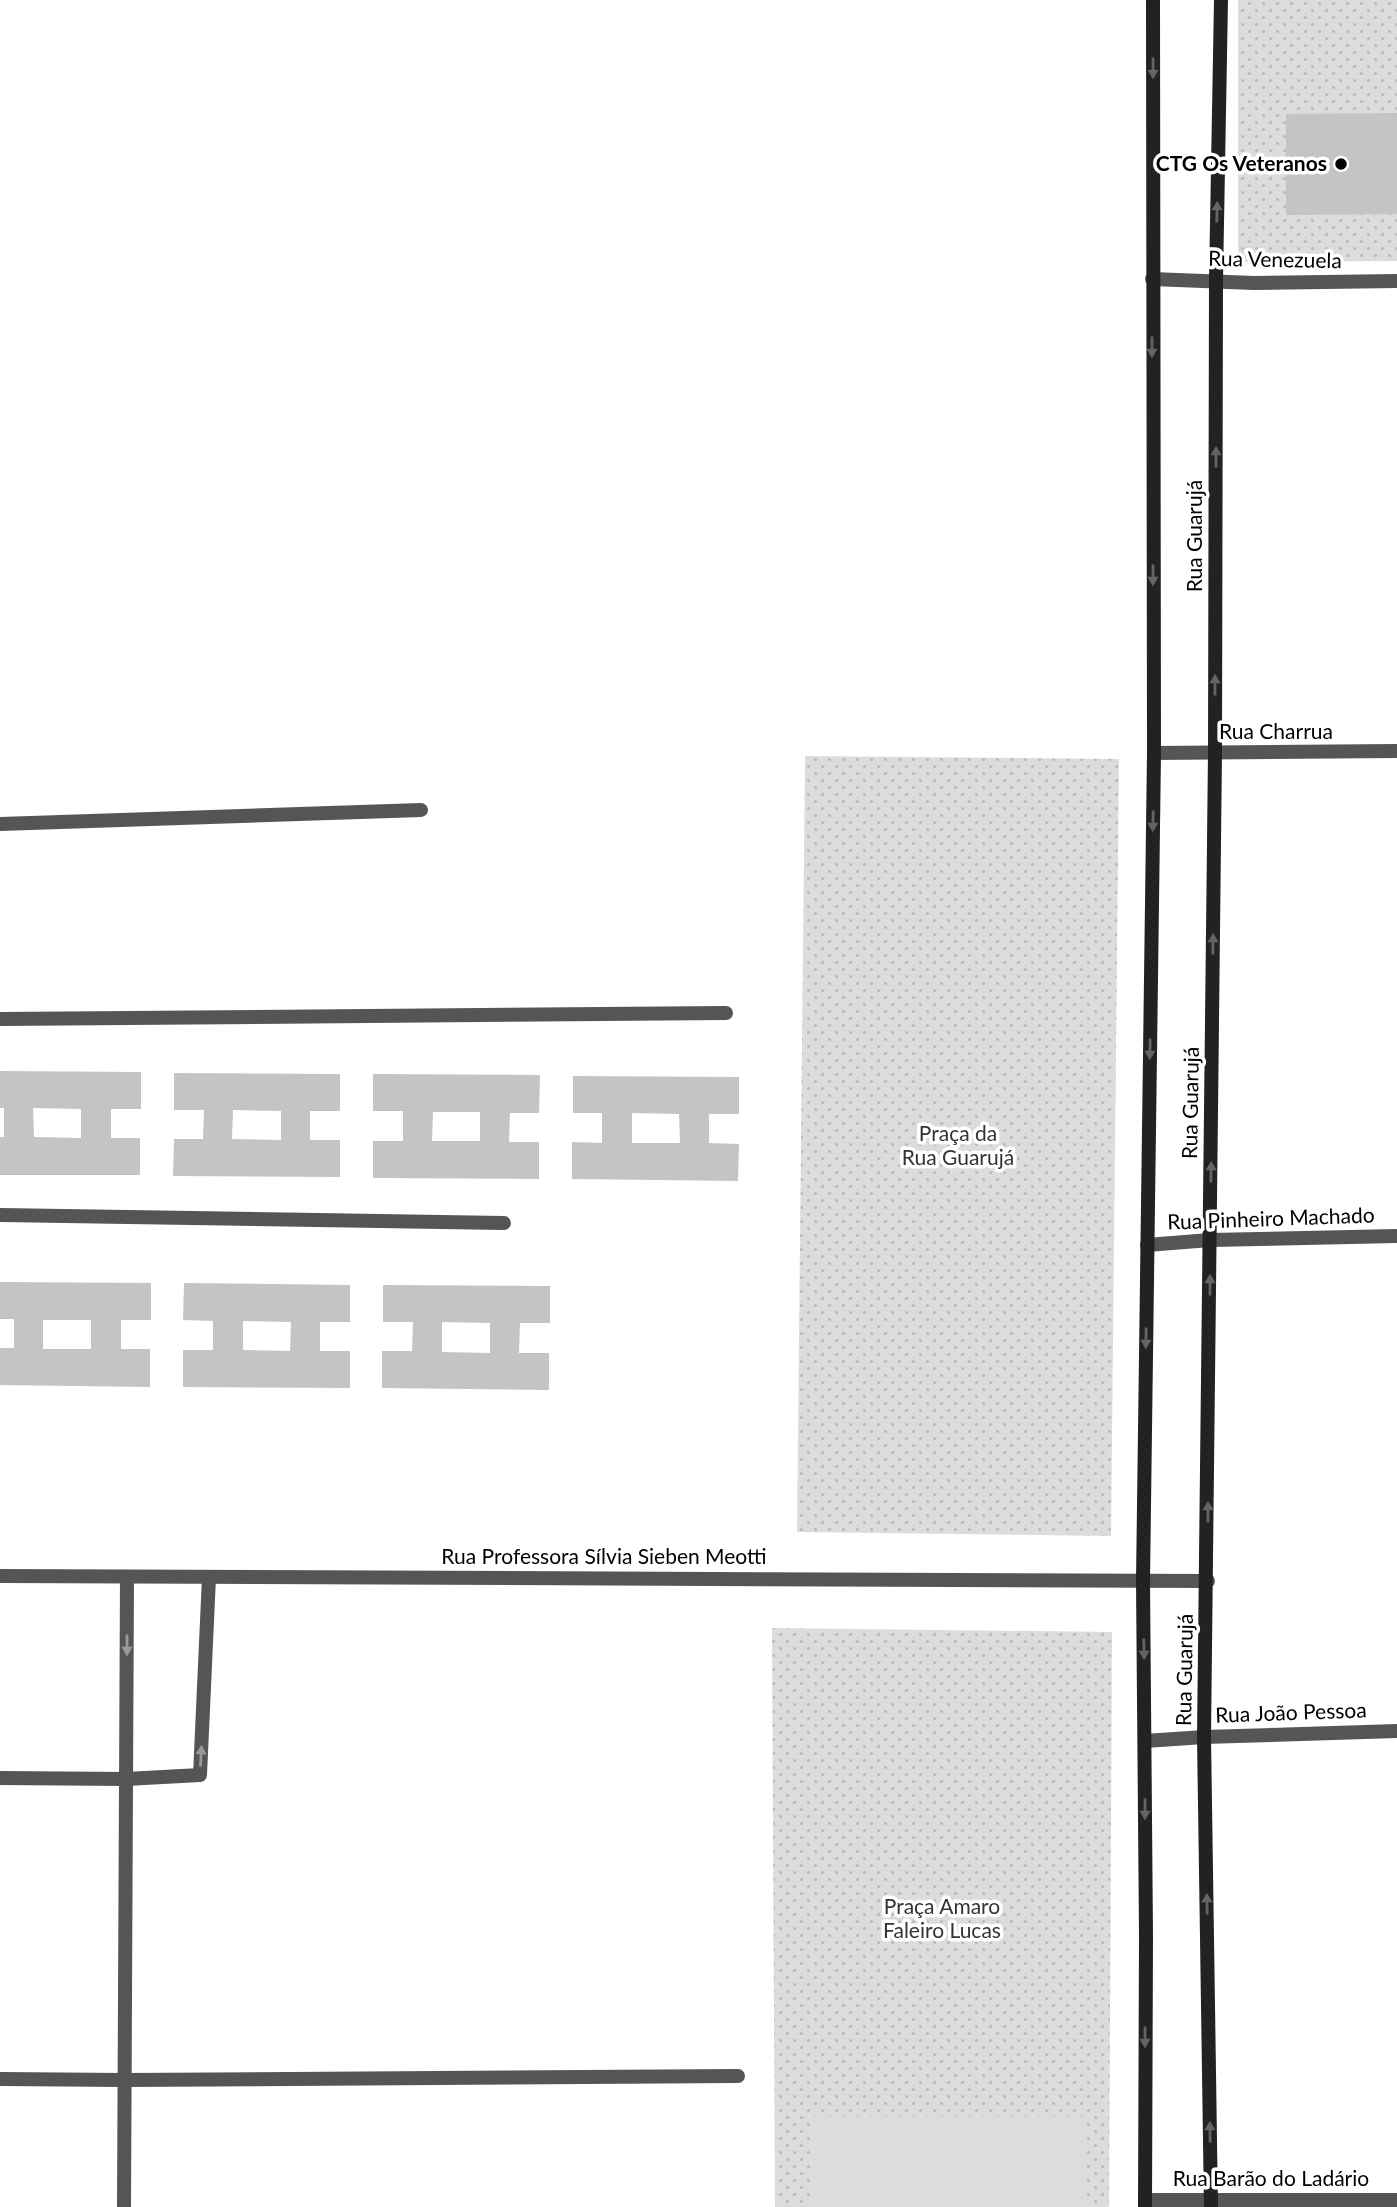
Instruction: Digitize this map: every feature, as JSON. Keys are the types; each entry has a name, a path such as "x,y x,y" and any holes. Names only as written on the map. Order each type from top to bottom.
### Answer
{"street":[{"name":"Rua Guarujá","path":"1145,2203 1143,1580 1154,753 1153,0"},
{"name":"Rua Guarujá","path":"1211,2204 1205,1737 1215,753 1216,280 1221,0"},
{"name":"Rua Venezuela","path":"1152,279 1254,283 1397,281"},
{"name":"Rua Charrua","path":"1154,753 1397,751"},
{"path":"0,824 421,810"},
{"path":"0,1019 726,1013"},
{"path":"0,1215 504,1223"},
{"name":"Rua Pinheiro Machado","path":"1147,1245 1210,1240 1397,1236"},
{"name":"Rua Professora Sílvia Sieben Meotti","path":"0,1576 1208,1581"},
{"path":"124,2207 127,1577"},
{"path":"0,1778 126,1779 200,1775 209,1577"},
{"name":"Rua João Pessoa","path":"1145,1741 1397,1731"},
{"path":"0,2079 738,2076"},
{"name":"Rua Barão do Ladário","path":"1145,2203 1397,2200"}],"green space":[{"path":"1238,0 1397,0 1397,261 1238,262"},
{"name":"Praça da Rua Guarujá","path":"805,756 1119,759 1111,1536 797,1532"},
{"name":"Praça Amaro Faleiro Lucas","path":"772,1628 1112,1632 1109,2207 775,2207"},
{"path":"811,2117 1087,2117 1087,2207 811,2207"}],"building":[{"name":"CTG Os Veteranos","path":"1397,113 1397,214 1286,215 1286,114"},
{"path":"0,1071 141,1072 141,1109 111,1109 111,1138 140,1138 140,1175 0,1175 0,1137 4,1137 4,1108 0,1108","holes":["33,1108 81,1109 81,1138 34,1137"]},
{"path":"174,1073 340,1074 340,1111 310,1111 310,1140 340,1140 340,1177 173,1176 174,1139 203,1139 204,1110 174,1110","holes":["233,1110 281,1111 281,1140 232,1139"]},
{"path":"373,1074 540,1075 539,1113 510,1113 509,1142 539,1142 539,1179 373,1178 373,1141 403,1141 403,1111 373,1111","holes":["433,1112 480,1112 480,1141 432,1141"]},
{"path":"573,1076 739,1077 739,1114 709,1114 709,1143 739,1144 738,1181 572,1179 572,1142 602,1143 602,1113 573,1113","holes":["632,1113 679,1114 680,1143 632,1143"]},
{"path":"0,1282 151,1283 151,1320 121,1320 121,1349 150,1349 150,1387 0,1385 0,1348 14,1348 14,1319 0,1319","holes":["43,1320 91,1320 91,1349 43,1349"]},
{"path":"184,1283 350,1285 350,1322 320,1322 320,1351 350,1351 350,1388 183,1387 183,1350 213,1350 213,1321 183,1320","holes":["243,1321 291,1322 290,1351 243,1350"]},
{"path":"383,1285 550,1286 550,1323 520,1323 519,1353 549,1353 549,1390 382,1388 382,1351 412,1351 413,1322 383,1322","holes":["442,1322 490,1323 490,1353 442,1352"]}],"place":[{"name":"CTG Os Veteranos","path":"1341,164"}]}
